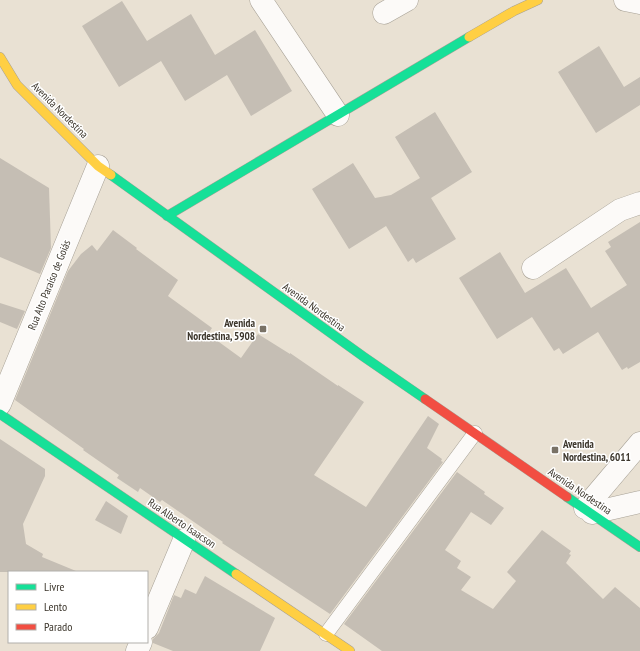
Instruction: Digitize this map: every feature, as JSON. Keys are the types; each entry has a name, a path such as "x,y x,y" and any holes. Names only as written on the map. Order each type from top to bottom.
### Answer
{"street":[{"path":"261,0 338,115"},
{"path":"384,14 407,0"},
{"path":"167,216 514,11 538,0"},
{"path":"625,0 640,3"},
{"name":"Avenida Nordestina","path":"0,57 17,85 98,166 364,357 640,547"},
{"name":"Rua Alto Paraíso de Goiás","path":"0,404 98,166"},
{"path":"533,268 620,210 640,203"},
{"name":"Rua Alberto Isaacson","path":"0,414 350,651"},
{"path":"588,510 640,443"},
{"path":"588,510 640,502"},
{"path":"148,626 184,540"}],"lane":[{"path":"326,634 475,433"}],"building":[{"path":"122,1 147,41 191,14 215,55 255,30 292,91 251,116 227,75 185,101 161,61 119,87 82,26"},
{"path":"599,46 624,87 640,77 640,105 596,133 558,72"},
{"path":"435,112 472,172 431,198 456,239 416,263 413,258 408,262 386,226 349,249 312,189 353,163 375,198 391,195 420,178 395,137"},
{"path":"0,158 49,188 51,248 40,274 0,257"},
{"path":"640,222 640,362 628,369 627,367 622,370 598,332 563,354 559,348 554,351 532,317 497,339 459,278 500,252 525,293 566,268 591,308 627,285 605,251 611,247 608,242"},
{"path":"113,230 178,280 168,296 212,328 208,334 241,358 258,334 290,353 364,402 314,475 366,507 428,416 439,424 427,448 442,459 441,461 443,462 330,614 222,543 223,542 162,500 160,502 140,488 138,492 117,478 119,475 15,400 68,271 81,254 92,245 97,251"},
{"path":"0,303 25,311 17,329 0,322"},
{"path":"0,439 45,469 45,476 23,524 26,544 43,554 42,557 76,571 0,572"},
{"path":"457,472 504,508 491,525 471,512 445,550 461,561 457,568 471,577 461,590 493,609 516,581 507,572 542,530 571,551 569,554 571,555 566,563 603,599 615,587 640,608 640,651 382,651 344,624"},
{"path":"106,501 128,516 121,534 95,520"},
{"path":"205,576 275,618 260,651 173,651 153,643 153,639 159,633 174,595 181,598 185,589 196,594"}],"traffic: fast":[{"path":"167,216 469,37"},
{"path":"111,175 364,357 425,399"},
{"path":"0,414 236,574"},
{"path":"567,497 640,547"}],"traffic: slow":[{"path":"469,37 514,11 538,0"},
{"path":"0,57 17,85 98,166 111,175"},
{"path":"236,574 350,651"}],"traffic: jam":[{"path":"425,399 567,497"}],"place":[{"name":"Avenida Nordestina, 5908","path":"263,329"},
{"name":"Avenida Nordestina, 6011","path":"555,450"}]}
